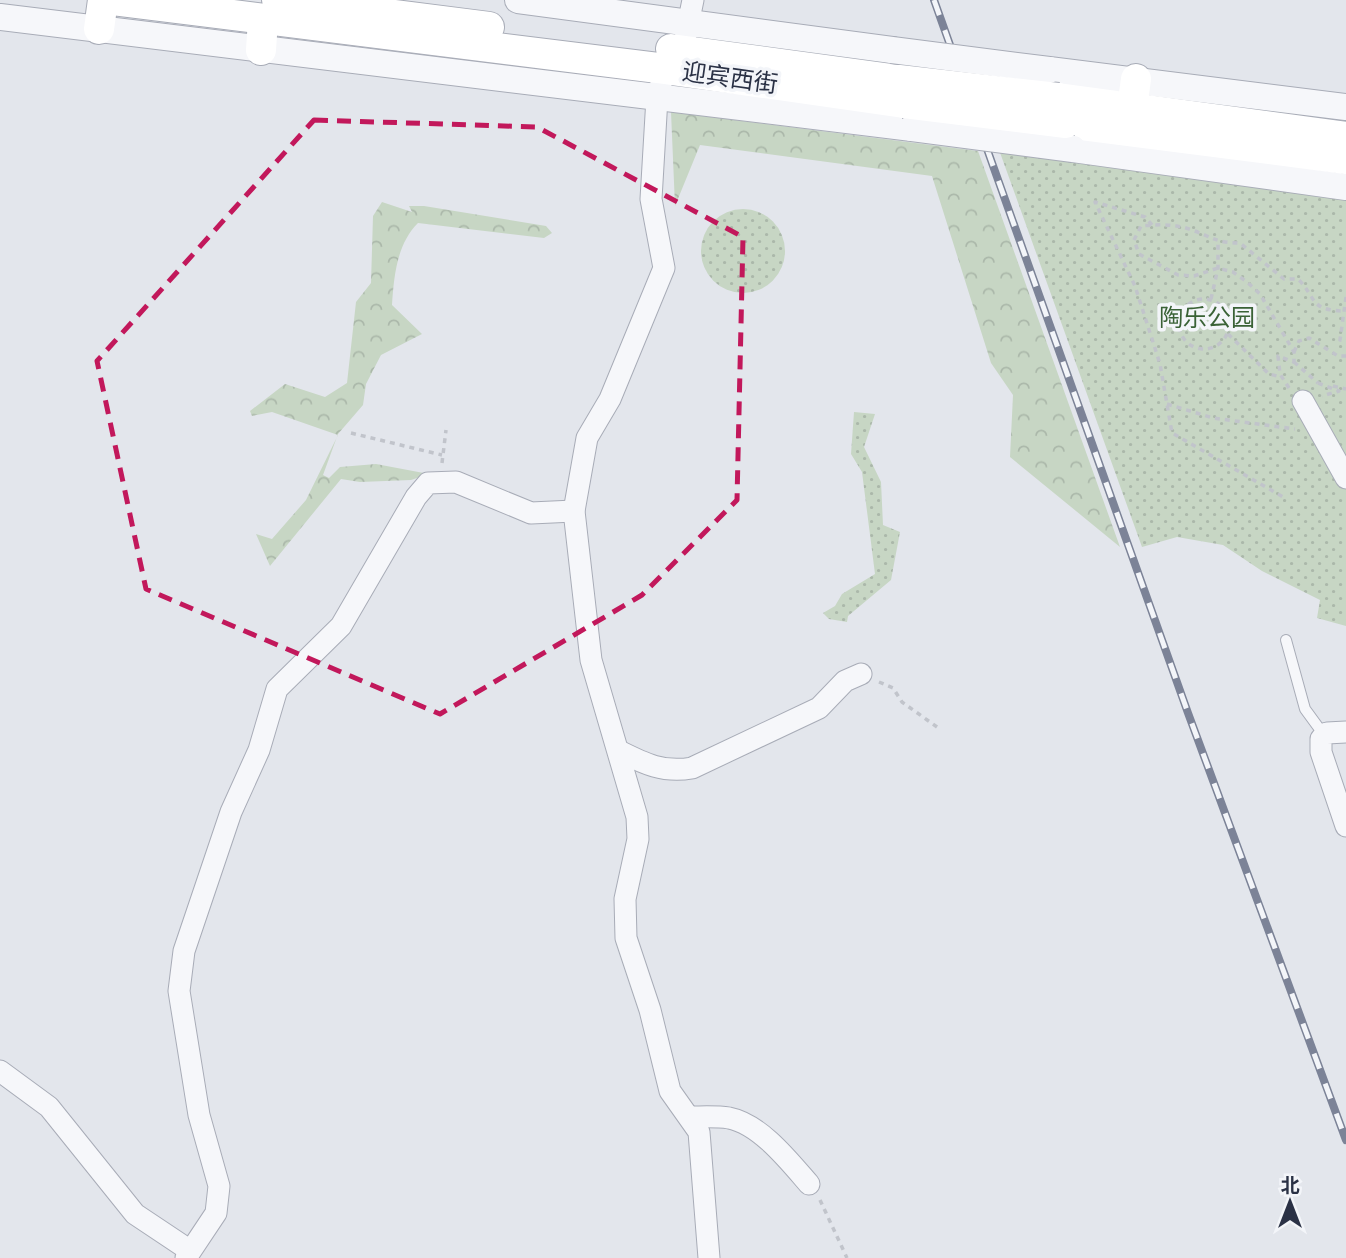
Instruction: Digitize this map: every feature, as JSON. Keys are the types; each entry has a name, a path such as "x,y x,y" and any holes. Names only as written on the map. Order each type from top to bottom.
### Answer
{"main road":[{"name":"迎宾西街","path":"113,0 270,10 674,60 905,103 1061,110 1133,119 1346,137"},
{"path":"261,50 270,10"},
{"name":"迎宾西街","path":"1133,119 1346,159"}],"street":[{"path":"518,0 692,11 892,50 1061,110 1133,119 1346,107"},
{"path":"692,11 657,98 651,199 664,268 610,399 587,438 574,511 591,660 637,817 638,839 625,899 626,938 650,1010 670,1091 699,1132 709,1258"},
{"path":"0,17 101,14 261,50 657,98 905,103"},
{"path":"1133,119 1346,187"},
{"path":"1304,401 1346,478"},
{"path":"0,1072 49,1107 135,1214 187,1254 216,1213 219,1186 199,1115 179,991 184,951 231,812 259,750 277,690 341,626 416,497 428,483 456,482 531,513 574,511"},
{"path":"619,751 647,765 670,771 692,768 819,708 845,681 861,674"},
{"path":"1346,732 1324,735 1321,739 1321,752 1346,826"},
{"path":"690,1117 730,1118 762,1136 778,1148 809,1184"}],"lane":[{"path":"1286,640 1305,709 1324,735"}],"path":[{"path":"1152,225 1145,217 1095,202 1135,286 1160,364 1172,433 1285,498"},
{"path":"1294,352 1260,294 1233,272 1218,268 1194,276 1178,275 1139,254 1134,240 1141,226 1190,229 1218,243 1240,243 1284,279 1298,279 1312,302 1327,311 1343,311"},
{"path":"1211,299 1218,268 1218,243"},
{"path":"1346,297 1340,340 1346,341"},
{"path":"1196,299 1211,299 1223,306 1230,319 1228,334 1219,345 1205,350 1191,346 1181,335 1178,321 1184,307 1196,299"},
{"path":"1228,334 1269,374 1281,377"},
{"path":"1294,362 1294,352 1299,341 1309,338 1338,356 1346,356"},
{"path":"1278,356 1294,362 1318,383 1339,391 1304,401 1294,394 1281,377 1278,356"},
{"path":"1318,383 1346,389"},
{"path":"1167,404 1248,424 1318,430"},
{"path":"443,482 442,455 446,430"},
{"path":"351,433 442,455"},
{"path":"861,674 893,688 902,702 937,727"},
{"path":"809,1184 827,1211 847,1258"}],"highlighted area":[{"path":"314,120 537,127 743,237 737,500 642,595 440,714 146,589 97,361"}],"green space":[{"path":"671,112 978,151 1120,547 1010,457 1013,395 991,363 932,176 700,145 675,206"},
{"name":"陶乐公园","path":"998,147 1346,197 1346,626 1317,618 1320,600 1262,571 1223,545 1177,537 1142,547"},
{"path":"382,202 412,212 409,206 424,206 546,226 552,233 544,238 418,223 401,250 392,305 422,334 381,355 366,384 363,405 338,435 272,412 252,416 250,411 285,384 325,397 347,383 356,302 371,283 373,216"},
{"path":"743,209 759,212 773,221 782,235 785,251 782,267 773,281 759,290 743,293 727,290 713,281 704,267 701,251 704,235 713,221 727,212"},
{"path":"854,412 875,414 864,447 881,482 883,525 900,532 891,580 848,616 847,622 829,619 823,613 835,606 842,594 875,574 862,472 851,454"},
{"path":"337,438 323,475 329,478 340,467 376,464 429,474 411,480 360,482 341,479 270,566 256,534 272,539 306,500"}],"railway":[{"path":"934,0 1188,713 1346,1140"}]}
